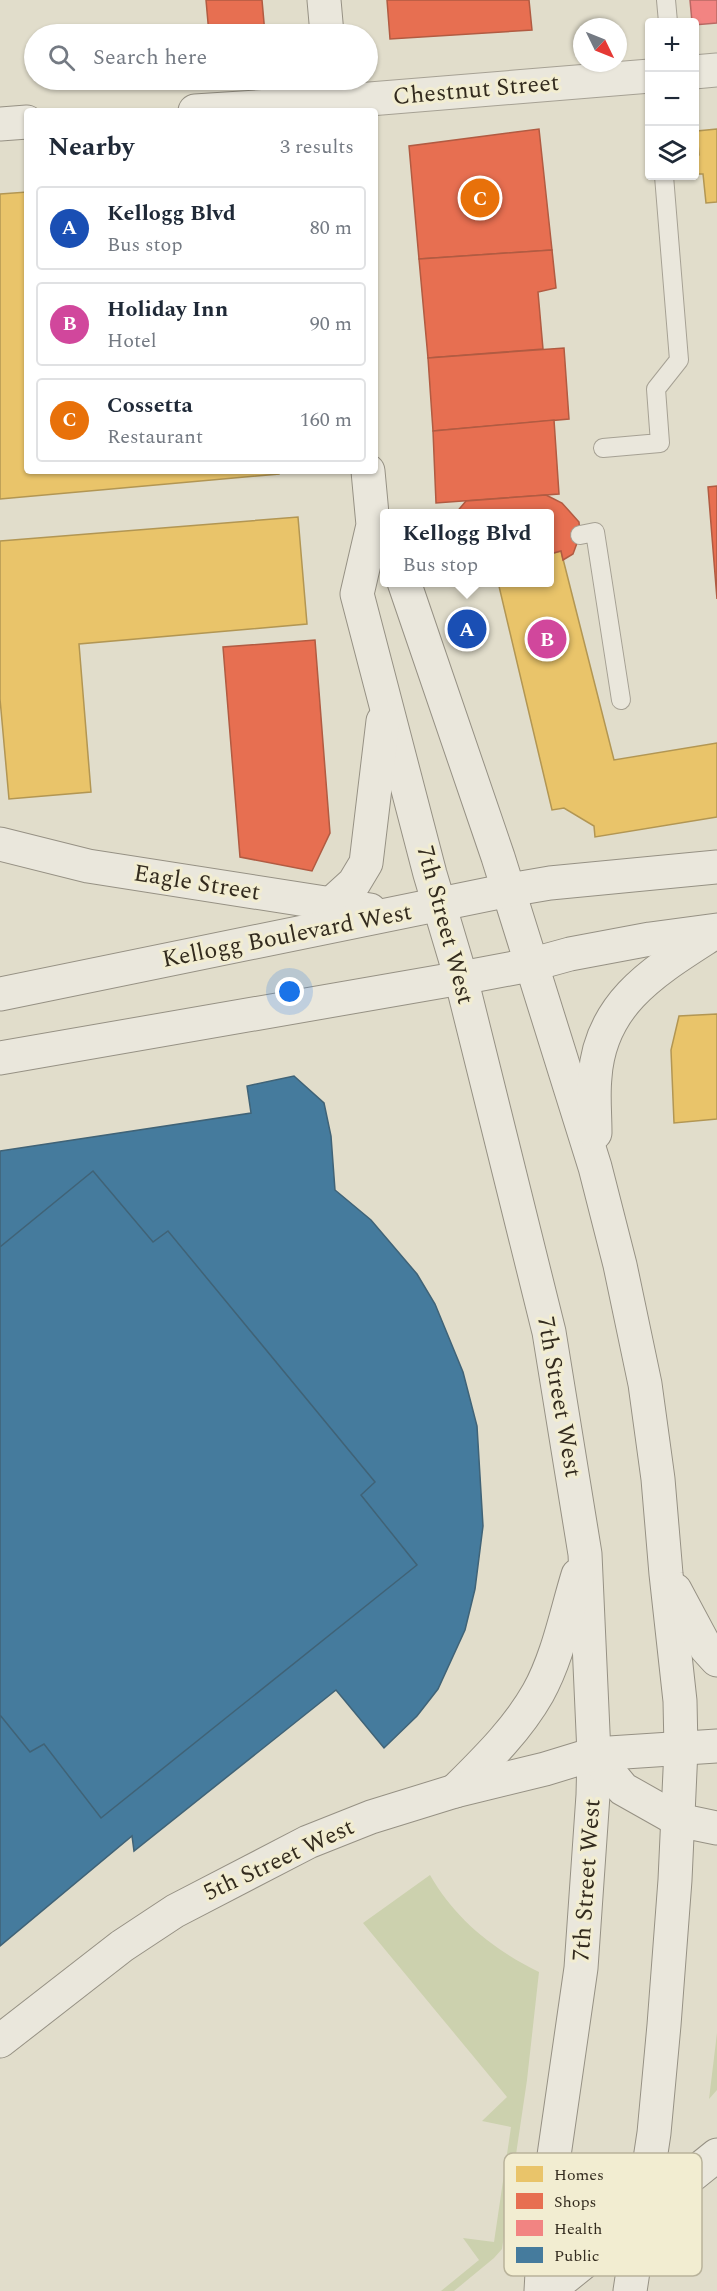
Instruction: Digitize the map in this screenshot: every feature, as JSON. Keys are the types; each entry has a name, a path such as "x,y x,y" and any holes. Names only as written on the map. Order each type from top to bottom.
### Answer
{"main road":[{"path":"324,0 326,24"},
{"path":"699,72 717,70"},
{"name":"Chestnut Street","path":"225,108 333,97 645,76"},
{"path":"0,124 24,122"},
{"name":"7th Street West","path":"369,474 379,536 357,594 439,905 461,978 549,1332 585,1554 594,1754 593,1795 581,1968 554,2153"},
{"path":"406,587 509,890 530,965 595,1167 620,1265 645,1384 658,1479 680,1701 681,1749 664,2025 651,2153"},
{"path":"296,933 354,883 366,863 385,705"},
{"name":"Eagle Street","path":"0,844 88,866 331,905 396,913"},
{"name":"Kellogg Boulevard West","path":"0,994 509,890 550,883 717,867"},
{"path":"0,1058 461,978 650,939 717,931"},
{"path":"595,1167 595,1076 601,1042 612,1020 630,993 662,966 717,931"},
{"path":"455,1791 493,1753 539,1691 553,1657 585,1554"},
{"path":"666,1574 706,1648 717,1660"},
{"name":"5th Street West","path":"3,2033 122,1946 175,1911 308,1842 371,1817 455,1791 545,1769 594,1754 717,1746"},
{"path":"594,1754 622,1789 678,1820 717,1828"},
{"path":"702,2167 717,2155"},
{"name":"7th Street West","path":"541,2291 542,2276"},
{"path":"548,2291 567,2276"},
{"path":"630,2291 632,2276"}],"lane":[{"path":"666,0 668,18"},
{"path":"603,448 660,443 656,389 679,360 664,180"},
{"path":"580,535 595,532 621,700"}],"green space":[{"path":"430,1875 451,1906 477,1932 506,1954 539,1972 516,2153 507,2153 511,2127 482,2121 507,2097 363,1923"},
{"path":"717,2033 717,2090 709,2099"},
{"path":"504,2174 502,2249 454,2291 441,2291 479,2260 463,2238 494,2242"}],"building: Homes":[{"path":"717,129 717,202 706,203 703,174 699,174 699,131"},
{"path":"24,192 24,474 279,474 0,499 0,194"},
{"path":"298,517 307,624 79,644 91,792 9,799 0,699 0,541"},
{"path":"561,551 614,760 717,743 717,817 595,837 594,826 564,808 552,810 499,587 554,587 554,553"},
{"path":"717,1014 717,1119 674,1123 671,1050 679,1016"}],"building: Shops":[{"path":"206,0 262,0 264,24 208,24"},
{"path":"387,0 529,0 532,30 390,39"},
{"path":"539,129 552,250 419,259 409,146"},
{"path":"552,250 556,288 538,292 543,349 428,358 419,259"},
{"path":"564,348 569,419 433,431 428,358"},
{"path":"554,420 559,494 436,503 433,431"},
{"path":"717,486 717,599 708,487"},
{"path":"546,495 562,503 579,522 580,535 573,554 563,560 561,551 554,553 554,509 459,509 466,501"},
{"path":"315,640 330,833 312,871 240,857 223,647"}],"building: Health":[{"path":"690,0 717,0 717,23 699,25 699,18 692,18"}],"building: Public":[{"path":"294,1076 324,1103 331,1136 335,1190 371,1220 417,1274 435,1304 463,1372 477,1426 483,1526 475,1589 465,1630 438,1689 417,1716 384,1748 336,1690 134,1851 132,1836 0,1946 0,1151 251,1113 247,1086"},
{"path":"93,1171 153,1242 168,1231 375,1482 361,1495 417,1565 101,1818 44,1744 30,1752 0,1715 0,1247"}],"place":[{"name":"Cossetta","path":"480,198"},
{"name":"Kellogg Blvd","path":"467,629"},
{"name":"Holiday Inn","path":"547,639"}]}
